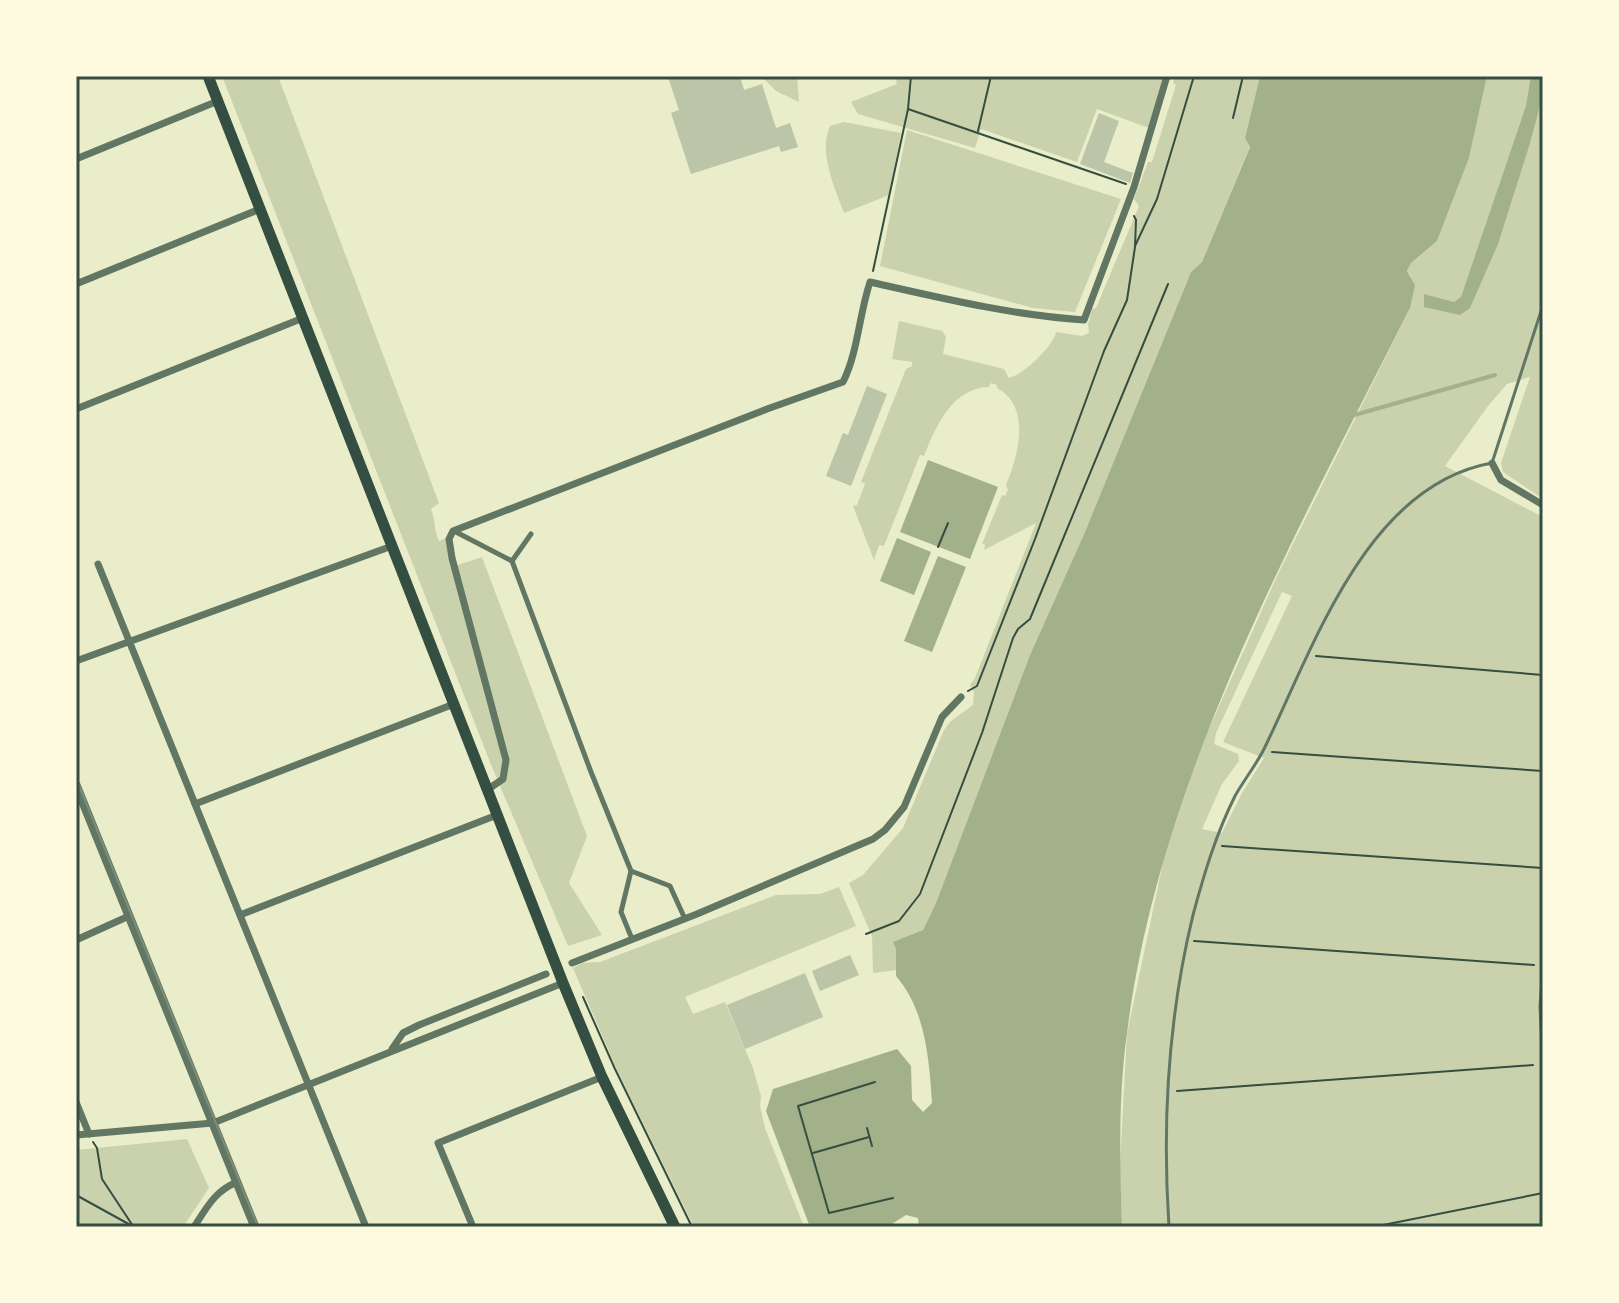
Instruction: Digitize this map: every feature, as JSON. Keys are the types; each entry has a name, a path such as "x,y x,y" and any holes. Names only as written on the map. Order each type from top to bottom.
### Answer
{"main road":[{"path":"208,76 563,983 602,1077 675,1227"}],"street":[{"path":"487,790 503,779 506,760 452,558 449,539 453,531 843,382 849,370 870,282 984,308 1084,320 1128,205 1167,76"},
{"path":"76,159 218,101"},
{"path":"76,284 260,209"},
{"path":"76,409 303,318"},
{"path":"1492,463 1501,480 1543,505"},
{"path":"453,531 512,561 631,871 621,912 632,939"},
{"path":"512,561 531,534"},
{"path":"76,661 392,546"},
{"path":"98,564 366,1227"},
{"path":"572,963 873,839 904,807 942,717 961,697"},
{"path":"195,804 454,704"},
{"path":"76,785 255,1227"},
{"path":"240,915 497,815"},
{"path":"631,871 670,886 685,919"},
{"path":"76,940 129,916"},
{"path":"391,1051 403,1033 419,1025 546,974"},
{"path":"76,1135 213,1123 563,983"},
{"path":"473,1227 438,1143 602,1077"},
{"path":"76,1102 89,1134"},
{"path":"194,1227 214,1196 237,1182"}],"lane":[{"path":"1169,1227 1166,1092 1176,1004 1188,941 1213,845 1236,794 1263,751 1307,655 1372,543 1402,511 1446,478 1492,463 1543,305"},
{"path":"1543,966 1540,1006 1543,1066"}],"path":[{"path":"870,282 908,109 911,76"},
{"path":"978,132 991,76"},
{"path":"1135,247 1157,199 1194,76"},
{"path":"1233,118 1243,76"},
{"path":"908,109 1134,187"},
{"path":"961,697 977,686 1107,342 1127,300 1136,220 1128,205"},
{"path":"866,934 899,921 920,894 982,733 1013,638 1030,619 1168,284"},
{"path":"938,547 948,523"},
{"path":"1307,655 1543,675"},
{"path":"1263,751 1543,771"},
{"path":"1213,845 1543,868"},
{"path":"1188,941 1543,966"},
{"path":"581,993 692,1227"},
{"path":"1166,1092 1543,1066"},
{"path":"875,1082 798,1106 829,1213 893,1198"},
{"path":"867,1128 872,1146"},
{"path":"89,1134 97,1148 102,1179 133,1226"},
{"path":"812,1153 869,1137"},
{"path":"1373,1227 1543,1193"},
{"path":"76,1195 133,1226"}],"shaded area":[{"path":"222,76 278,76 439,503 431,509 439,541 449,537 455,566 482,557 587,836 569,883 602,935 568,946 492,767"},
{"path":"761,76 797,76 799,102 776,91"},
{"path":"895,76 1163,76 1149,128 1097,109 1077,162 981,129 975,148 858,114 851,102 897,84"},
{"path":"1175,76 1260,76 1245,138 1250,146 1202,262 1191,272 1085,532 1030,655 936,903 923,930 896,949 896,970 873,973 872,936 849,883 863,875 903,828 944,730 973,705 974,692 970,685 1036,523 984,550 985,545 982,544 1002,495 1005,496 1008,490 1006,485 1015,460 1019,433 1015,407 997,385 991,383 989,387 976,389 955,401 940,421 924,456 920,455 884,546 879,545 874,560 853,506 857,505 865,484 861,482 906,369 912,366 912,362 892,359 899,321 942,331 946,337 943,354 1004,369 1009,378 1037,360 1056,332 1082,336 1089,333 1092,309 1096,308 1139,206 1134,199 1148,162 1152,162 1176,85 1173,83"},
{"path":"1260,76 1487,76 1469,158 1437,241 1411,263 1407,271 1415,285 1410,308 1321,482 1237,660 1200,751 1169,843 1144,937 1124,1057 1120,1154 1122,1227 919,1227 918,1218 906,1215 887,1227 810,1227 766,1111 773,1089 897,1049 911,1066 912,1100 923,1112 932,1103 924,1036 914,1004 896,976 893,942 923,930 936,903 1030,655 1085,532 1191,272 1202,262 1250,147 1245,138"},
{"path":"1487,76 1543,76 1543,499 1503,472 1501,463 1530,377 1507,384 1445,466 1543,517 1543,1227 1122,1227 1120,1164 1127,1034 1166,848 1182,796 1277,576 1410,308 1411,277 1407,271 1411,263 1437,241 1469,158","holes":["1282,592 1292,596 1223,742 1264,758 1222,833 1202,829 1222,784 1239,761 1238,754 1214,744 1216,733"]},
{"path":"1531,76 1543,76 1541,102 1498,244 1470,308 1460,315 1424,307 1424,294 1454,302 1461,297 1526,106"},
{"path":"844,122 901,133 889,195 844,213 829,170 826,147 830,126"},
{"path":"907,130 1121,199 1075,312 1033,308 880,266"},
{"path":"928,460 998,487 970,559 900,532"},
{"path":"897,538 931,552 914,595 880,581"},
{"path":"938,556 966,567 932,652 904,641"},
{"path":"839,887 856,926 685,997 693,1014 725,1002 753,1068 765,1128 804,1227 694,1227 617,1070 573,968 583,963 600,962 776,895 820,894"},
{"path":"187,1139 209,1188 183,1227 76,1227 76,1150"}],"building":[{"path":"740,76 744,90 762,84 776,128 790,123 798,147 781,152 779,146 691,174 671,113 679,110 668,77"},
{"path":"1099,113 1119,121 1104,162 1133,173 1130,183 1080,164"},
{"path":"867,386 887,394 851,486 826,476 843,433 848,435"},
{"path":"850,955 859,975 820,991 812,971"},
{"path":"805,973 823,1017 745,1049 727,1005"}],"waterway":[{"path":"1351,416 1495,375"}],"tram line":[{"path":"76,778 258,1227"}]}
